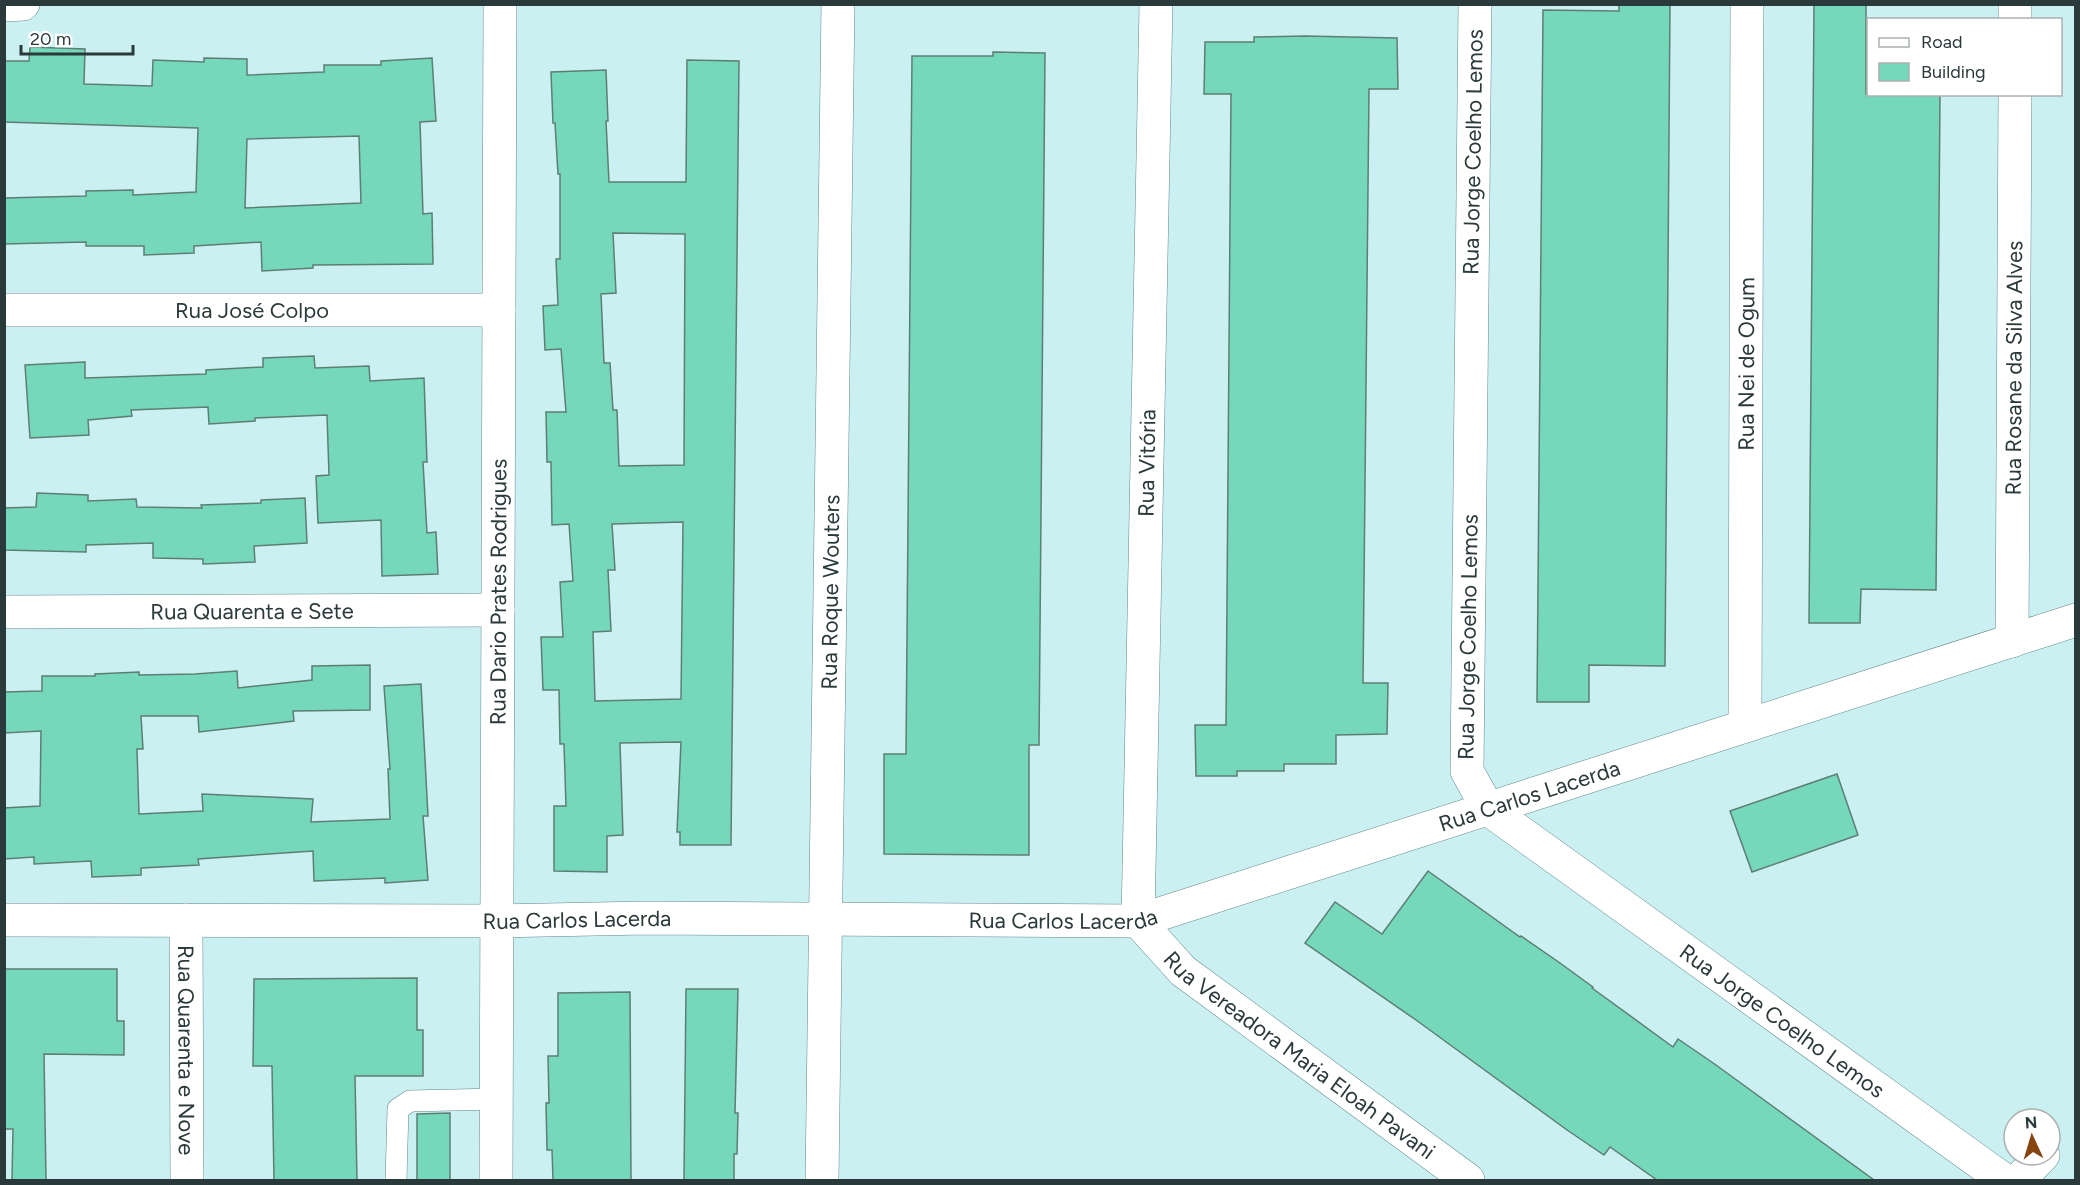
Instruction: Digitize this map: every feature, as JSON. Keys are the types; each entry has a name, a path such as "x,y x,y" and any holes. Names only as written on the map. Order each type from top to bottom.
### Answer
{"street":[{"path":"4,5 22,4"},
{"name":"Rua Dario Prates Rodrigues","path":"496,1180 500,4"},
{"name":"Rua Roque Wouters","path":"822,1180 838,4"},
{"name":"Rua Vitória","path":"1138,921 1156,4"},
{"name":"Rua Jorge Coelho Lemos","path":"1475,4 1467,771 1488,809 2004,1180"},
{"name":"Rua Nei de Ogum","path":"1745,726 1747,4"},
{"name":"Rua Rosane da Silva Alves","path":"2012,641 2015,96"},
{"name":"Rua José Colpo","path":"4,310 499,310"},
{"name":"Rua Quarenta e Sete","path":"4,612 498,610"},
{"name":"Rua Carlos Lacerda","path":"4,920 497,921 646,918 1138,921 2076,621"},
{"name":"Rua Quarenta e Nove","path":"186,921 187,1180"},
{"name":"Rua Vereadora Maria Eloah Pavani","path":"1138,921 1183,971 1468,1180"},
{"path":"2019,1180 2032,1167"}],"lane":[{"path":"396,1180 398,1109 410,1101 496,1099"}],"building":[{"path":"1619,4 1670,4 1665,666 1589,665 1589,702 1537,702 1543,10 1619,11"},
{"path":"1814,4 1866,4 1867,96 1940,96 1936,590 1861,589 1860,623 1809,623"},
{"path":"1254,37 1397,38 1398,89 1369,89 1363,683 1388,683 1387,734 1336,735 1336,764 1284,764 1284,771 1237,771 1237,776 1196,776 1195,725 1226,725 1231,94 1204,94 1205,42 1254,42"},
{"path":"30,47 85,49 84,84 152,86 153,60 204,62 204,58 247,59 247,75 324,72 324,65 381,65 381,61 432,58 436,121 420,122 423,214 432,213 433,264 313,265 313,268 262,271 261,242 194,246 194,253 144,255 144,246 86,246 86,242 4,244 4,198 86,196 86,191 133,190 133,195 196,192 198,128 4,122 4,61 29,61","holes":["359,136 361,203 245,208 247,139"]},
{"path":"993,52 1045,53 1039,745 1029,745 1029,855 884,854 884,754 906,754 912,56 993,56"},
{"path":"687,60 739,61 731,845 680,845 680,832 677,832 681,742 620,743 623,835 607,836 607,872 554,871 554,806 566,806 564,744 560,744 559,690 543,690 541,637 563,637 560,582 573,581 569,524 552,525 551,462 547,462 546,412 566,412 561,349 545,350 543,306 558,305 556,259 560,259 560,174 558,174 555,123 553,123 551,72 606,70 609,182 686,182","holes":["613,233 685,234 684,465 619,466 617,410 613,410 610,363 604,363 601,294 616,293","683,522 681,699 595,701 593,632 611,631 608,570 615,570 612,524"]},
{"path":"314,356 315,368 369,366 370,381 424,378 427,462 423,462 427,533 436,532 438,574 382,576 381,520 318,523 316,476 329,475 327,415 255,418 255,421 209,424 208,407 131,410 132,416 88,420 89,435 30,438 25,365 85,362 85,378 206,374 206,370 263,367 263,358"},
{"path":"37,493 88,495 88,501 136,499 137,507 202,508 201,505 261,503 261,500 305,498 307,543 254,546 255,562 203,564 203,559 153,558 153,543 86,545 86,552 4,550 4,508 36,507"},
{"path":"370,665 370,710 293,711 294,721 199,732 198,716 141,716 143,749 137,749 139,814 203,811 202,794 313,799 311,822 390,819 388,769 390,769 384,686 421,684 428,816 423,816 428,880 385,883 385,878 314,881 313,851 198,859 199,865 141,868 141,875 92,877 91,861 34,864 34,857 4,859 4,808 40,806 41,731 4,733 4,692 42,691 42,676 95,676 95,674 139,672 139,675 237,671 238,688 312,680 312,666"},
{"path":"1837,774 1858,835 1752,872 1730,811"},
{"path":"1428,871 1560,963 1673,1047 1678,1039 1874,1180 1657,1180 1610,1147 1604,1155 1305,943 1335,902 1382,934"},
{"path":"4,969 117,969 117,1021 124,1021 124,1055 44,1054 46,1180 12,1180 13,1129 4,1129"},
{"path":"417,978 417,1030 423,1030 423,1076 355,1076 357,1180 274,1180 272,1066 253,1066 254,979"},
{"path":"686,989 738,989 735,1113 738,1113 734,1180 684,1180"},
{"path":"630,992 631,1180 553,1180 552,1150 547,1150 546,1103 549,1103 548,1056 558,1056 558,993"},
{"path":"450,1113 450,1180 417,1180 417,1114"}]}
